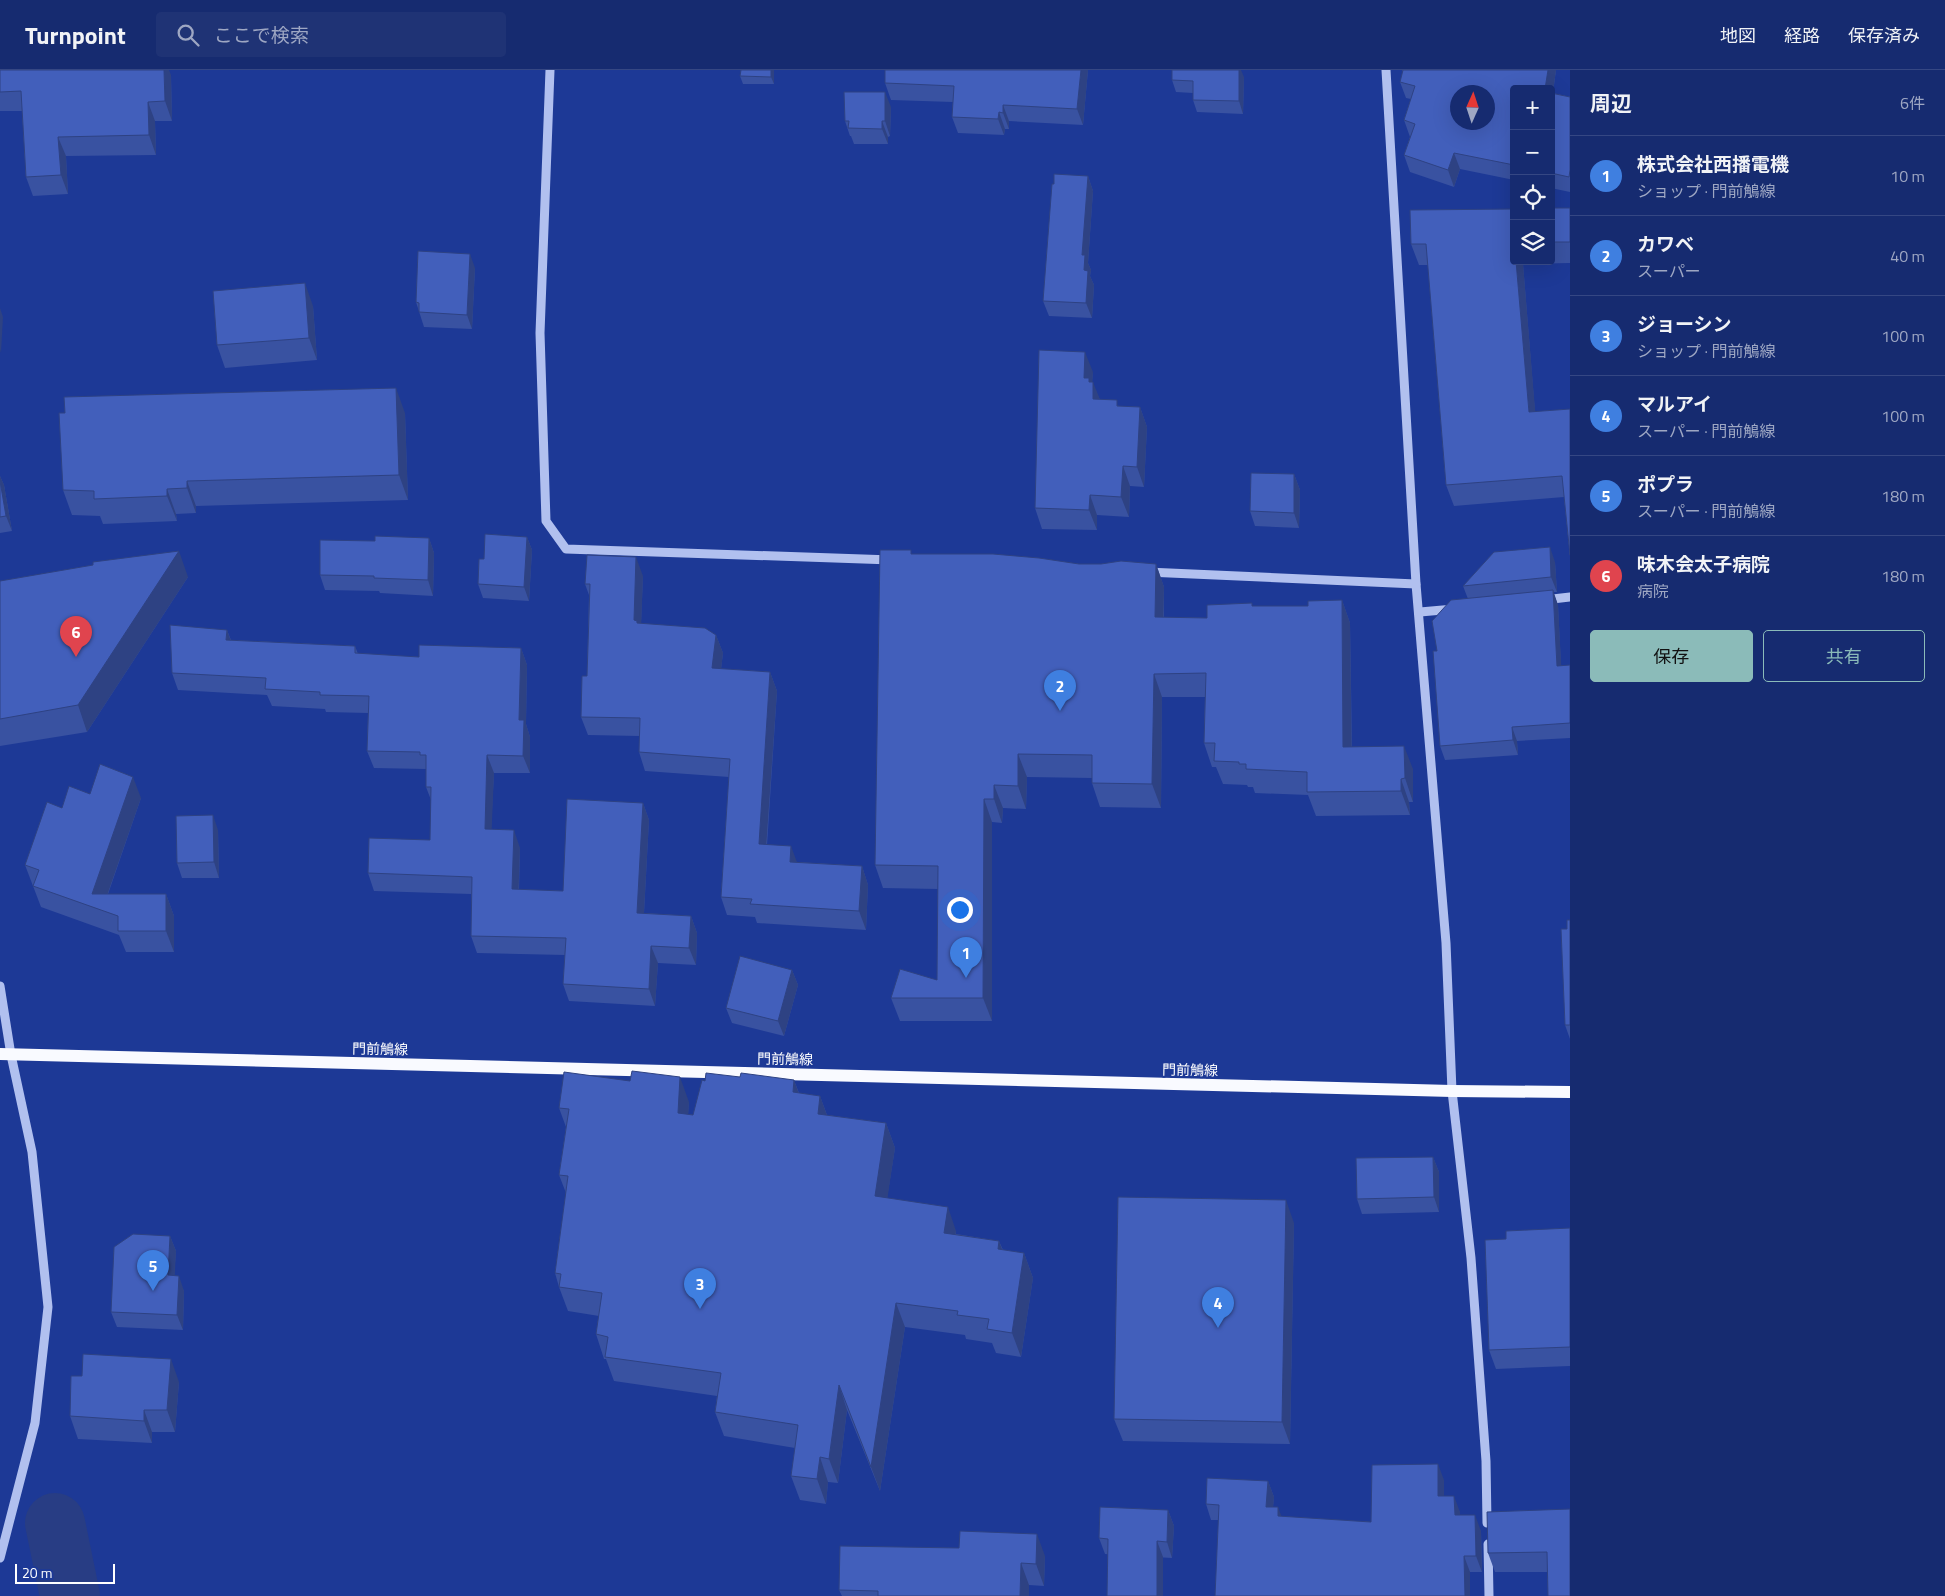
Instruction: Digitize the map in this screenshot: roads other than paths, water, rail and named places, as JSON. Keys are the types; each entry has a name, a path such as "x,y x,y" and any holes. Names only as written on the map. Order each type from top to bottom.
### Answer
{"main road":[{"name":"門前鵤線","path":"6,1054 1452,1091 1570,1092"}],"street":[{"path":"550,70 540,342 546,521 566,549 903,560"},
{"path":"1386,70 1416,584 1420,612 1446,943 1452,1091 1471,1258 1486,1461 1489,1596"},
{"path":"1140,571 1416,584"},
{"path":"1535,601 1570,597"},
{"path":"1420,612 1468,608"},
{"path":"0,986 6,1054 32,1152 48,1307 35,1423 0,1558"}],"waterway":[{"path":"55,1523 70,1596"}],"place":[{"name":"味木会太子病院","path":"76,657"},
{"name":"カワベ","path":"1060,711"},
{"name":"株式会社西播電機","path":"966,978"},
{"name":"ポプラ","path":"153,1291"},
{"name":"ジョーシン","path":"700,1309"},
{"name":"マルアイ","path":"1218,1328"}]}
